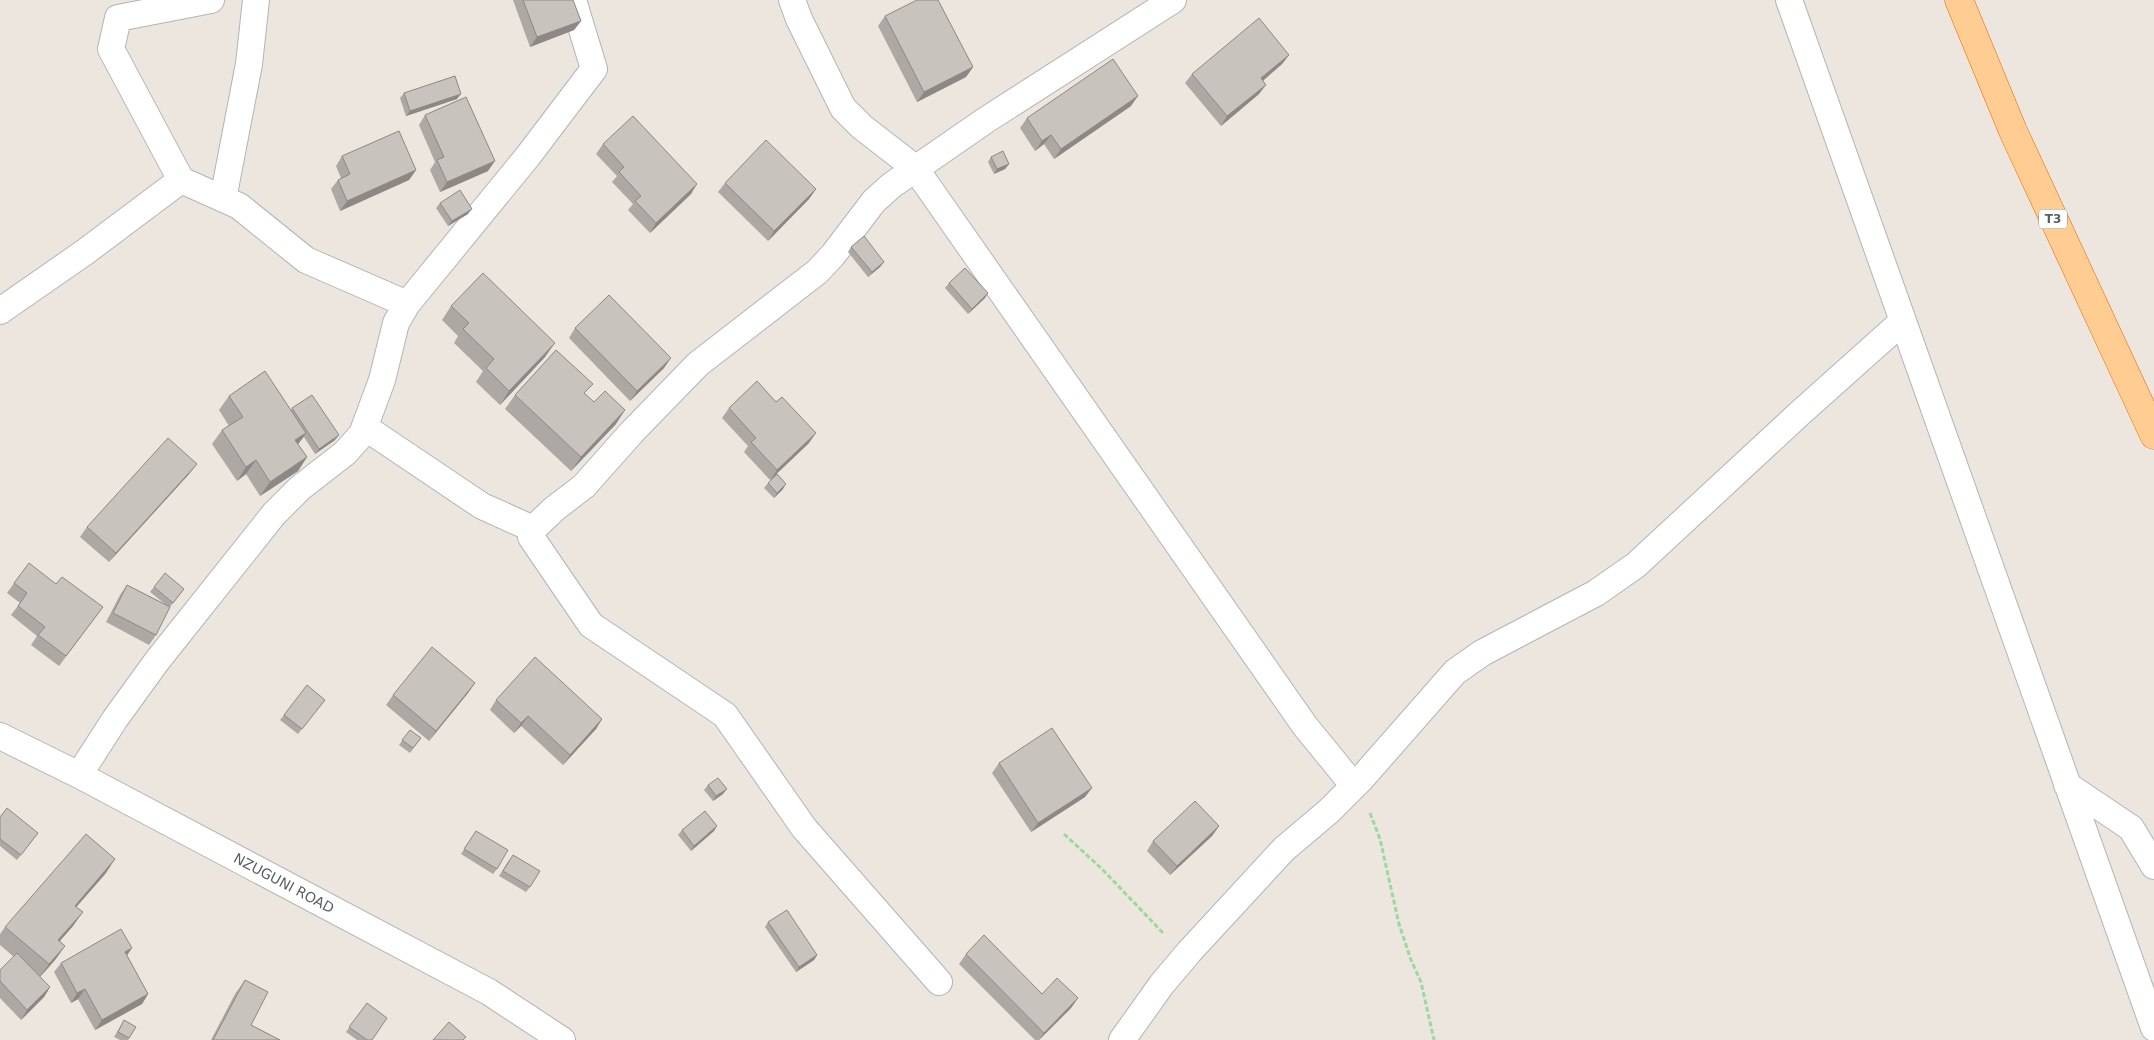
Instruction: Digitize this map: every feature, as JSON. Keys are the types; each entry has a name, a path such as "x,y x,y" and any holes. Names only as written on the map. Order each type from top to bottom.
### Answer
{"highway":[{"name":"T3","path":"1959,0 2013,131 2154,435"}],"street":[{"path":"211,0 118,18 111,49 181,180 239,206 306,260 408,304"},
{"path":"223,199 249,64 256,0"},
{"path":"79,775 115,719 157,661 274,514 300,488 345,453 366,428 382,380 396,323 408,304 528,156 594,69 573,0"},
{"path":"792,0 799,19 843,108 862,127 914,168 1305,726 1354,786"},
{"path":"939,982 804,828 726,715 591,625 531,537 533,529 554,509 584,486 632,432 698,364 816,272 833,255 874,201 914,168 1173,0"},
{"path":"1789,0 2154,1028"},
{"path":"0,311 85,252 181,180"},
{"path":"1122,1040 1162,984 1189,952 1284,849 1329,811 1354,786 1455,672 1490,648 1596,593 1636,565 1799,414 1903,321"},
{"path":"366,428 482,506 533,529"},
{"name":"NZUGUNI ROAD","path":"0,736 79,775 489,992 562,1040"},
{"path":"2068,784 2131,828 2154,866"}],"path":[{"path":"1354,786 1371,814 1380,839 1399,924 1411,960 1421,982 1434,1040"},
{"path":"1064,834 1102,870 1162,933 1189,952"}],"building":[{"path":"523,0 573,0 581,21 537,37"},
{"path":"917,0 938,0 973,67 924,92 885,16"},
{"path":"1259,18 1289,55 1261,78 1266,85 1227,116 1192,74"},
{"path":"1113,59 1138,96 1061,149 1051,135 1042,141 1027,118"},
{"path":"455,76 461,94 410,111 404,93"},
{"path":"466,97 495,161 447,182 437,160 444,157 425,115"},
{"path":"633,116 697,184 656,223 635,201 641,196 619,172 624,167 603,144"},
{"path":"399,131 416,170 347,201 338,180 350,174 342,156"},
{"path":"766,140 816,189 774,231 725,183"},
{"path":"1003,151 1009,164 997,169 991,157"},
{"path":"460,190 472,209 452,221 440,203"},
{"path":"864,236 884,262 872,272 851,247"},
{"path":"965,268 988,293 972,309 949,283"},
{"path":"483,273 555,343 509,391 486,368 494,359 463,329 469,323 451,306"},
{"path":"609,295 671,358 637,391 575,328"},
{"path":"556,350 593,384 584,393 594,402 605,391 625,410 581,457 515,395"},
{"path":"265,371 306,433 295,440 307,457 270,482 256,460 246,467 222,430 243,417 229,396"},
{"path":"757,381 776,402 782,397 816,433 777,470 751,442 756,438 729,408"},
{"path":"312,395 339,435 319,449 292,408"},
{"path":"168,438 197,464 116,553 87,527"},
{"path":"777,474 786,484 777,493 768,483"},
{"path":"29,563 56,584 62,577 103,607 66,656 38,635 45,627 18,606 27,593 14,583"},
{"path":"165,573 184,589 173,603 154,587"},
{"path":"127,585 170,607 156,635 113,613"},
{"path":"432,647 475,683 436,731 393,695"},
{"path":"535,657 602,719 570,755 528,716 521,723 496,700"},
{"path":"307,685 325,700 302,729 284,715"},
{"path":"1052,728 1092,788 1038,823 999,763"},
{"path":"410,730 421,738 413,748 402,740"},
{"path":"718,778 727,789 716,796 708,785"},
{"path":"1195,801 1219,826 1177,866 1153,841"},
{"path":"7,808 38,833 21,855 0,839 0,817"},
{"path":"705,811 717,826 694,846 682,830"},
{"path":"476,831 508,850 497,869 464,849"},
{"path":"86,834 115,859 75,906 83,912 58,940 65,946 49,964 5,927"},
{"path":"513,855 540,871 530,887 503,871"},
{"path":"787,910 817,955 799,967 768,922"},
{"path":"121,929 132,948 125,952 148,994 102,1020 85,989 77,993 61,963"},
{"path":"984,935 1042,994 1057,978 1078,998 1044,1033 966,954"},
{"path":"17,953 50,987 27,1010 0,981 0,970"},
{"path":"245,980 268,992 251,1025 280,1040 213,1040"},
{"path":"367,1003 387,1018 372,1040 367,1040 349,1027"},
{"path":"124,1020 136,1027 129,1038 118,1032"},
{"path":"449,1022 466,1037 463,1040 433,1040"}]}
